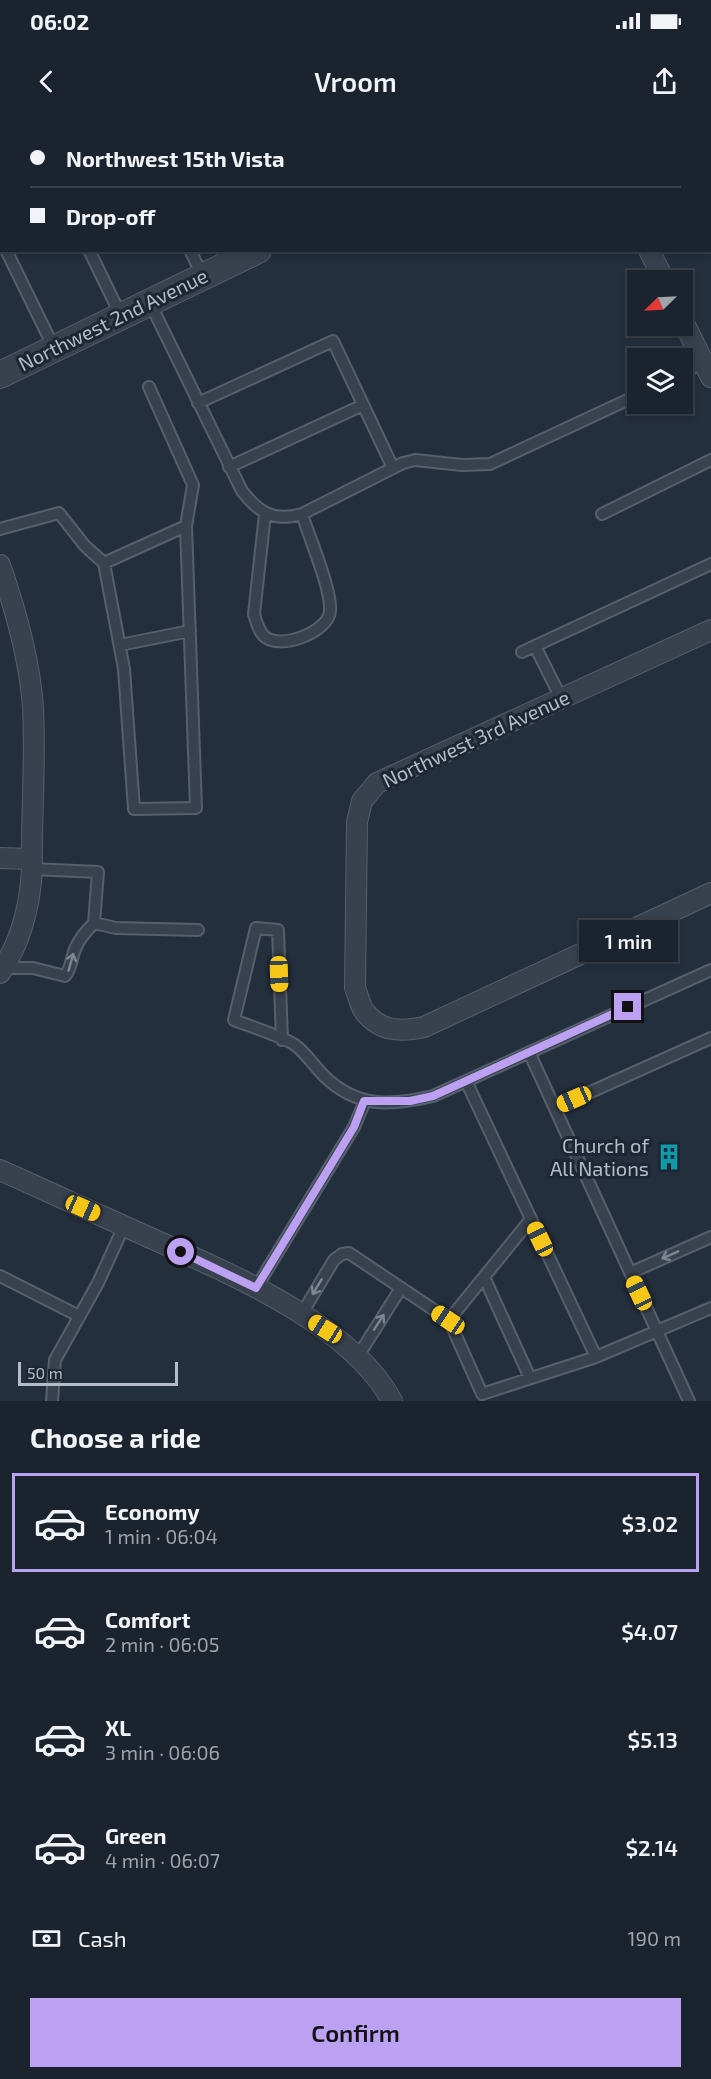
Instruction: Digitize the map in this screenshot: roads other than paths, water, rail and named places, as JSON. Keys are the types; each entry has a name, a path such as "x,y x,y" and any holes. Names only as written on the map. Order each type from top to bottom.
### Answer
{"street":[{"name":"Northwest 2nd Avenue","path":"0,375 254,252"},
{"path":"650,252 659,270"},
{"path":"691,336 708,370"},
{"path":"1,570 9,629 33,707 32,864 26,915 18,938 2,970"},
{"name":"Northwest 3rd Avenue","path":"711,630 377,783 362,801 357,822 356,988 364,1010 381,1026 403,1032 424,1027 711,893"},
{"path":"0,858 32,864"},
{"path":"0,1170 256,1288 338,1339 378,1378 392,1401"}],"lane":[{"path":"7,252 54,349"},
{"path":"90,252 121,316"},
{"path":"191,252 204,277"},
{"path":"150,302 242,491 252,504 265,513 289,518 302,514 403,463 415,460 462,465 490,464 627,400"},
{"path":"198,403 333,341 393,468"},
{"path":"693,372 708,370"},
{"path":"0,529 59,513 85,546 104,562 124,669 134,809 196,808 186,526 193,485 148,387"},
{"path":"229,467 363,405"},
{"path":"602,513 711,460"},
{"path":"265,513 254,614 264,636 273,641 284,642 324,626 330,611 326,586 302,514"},
{"path":"104,562 186,526"},
{"path":"522,652 711,564"},
{"path":"120,645 190,632"},
{"path":"535,646 561,698"},
{"path":"2,970 33,968 65,976 69,971 75,948 94,923 98,872 72,871 32,864"},
{"path":"94,923 116,928 198,930"},
{"path":"282,1040 278,930 256,928 234,1020 282,1040 294,1044 326,1078 342,1090 364,1101 410,1101 433,1096 711,970"},
{"path":"555,1108 711,1038"},
{"path":"529,1052 689,1401"},
{"path":"466,1081 596,1357"},
{"path":"256,1288 354,1127 364,1101"},
{"path":"448,1320 531,1219"},
{"path":"52,1401 55,1360 124,1226"},
{"path":"630,1273 711,1237"},
{"path":"301,1315 334,1260 342,1254 349,1253 448,1320 482,1394 596,1357 711,1308"},
{"path":"0,1276 79,1316"},
{"path":"484,1277 530,1378"},
{"path":"358,1356 400,1288"}],"place":[{"name":"Church of All Nations","path":"669,1157"}]}
